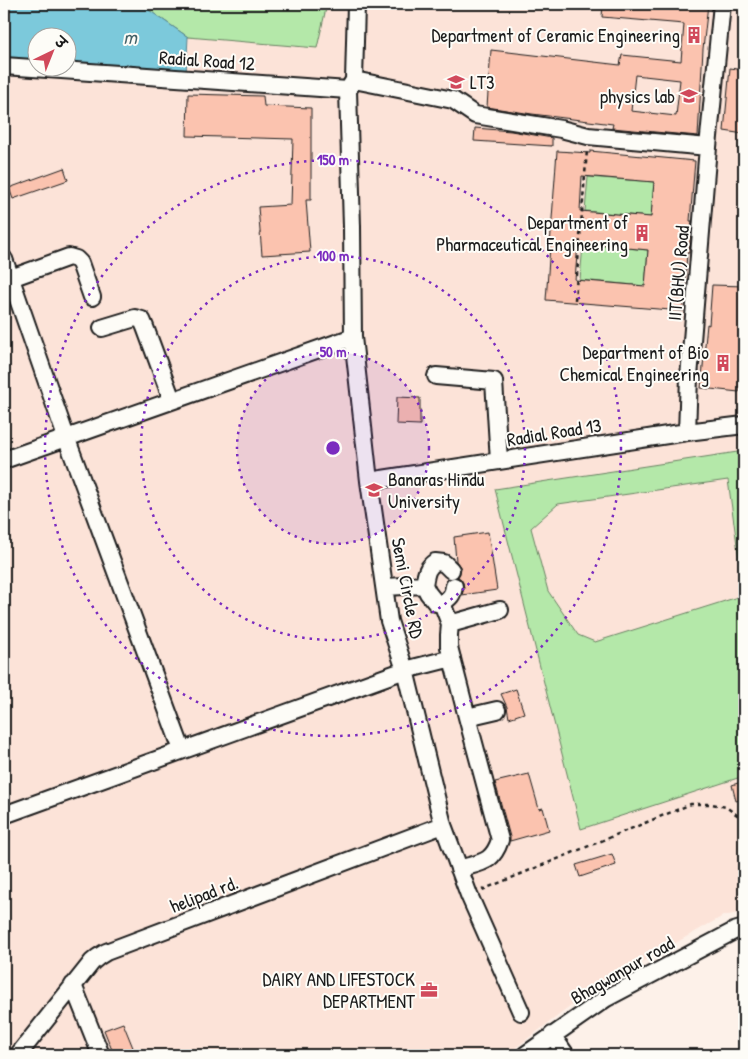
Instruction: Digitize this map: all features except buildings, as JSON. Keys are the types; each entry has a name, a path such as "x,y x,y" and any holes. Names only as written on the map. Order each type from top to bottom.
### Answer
{"lane":[{"name":"Semi Circle RD","path":"356,4 351,85 353,337 369,481 390,621 406,670 443,825 469,895 521,1012"},
{"name":"IIT(BHU) Road","path":"687,432 689,377 722,4"},
{"name":"Radial Road 12","path":"4,66 351,85 453,100 475,115 560,129 588,136"},
{"path":"588,136 708,147"},
{"path":"11,278 70,257 80,263 92,297"},
{"path":"4,260 66,437 182,750"},
{"path":"102,328 135,318 142,320 172,400"},
{"path":"4,460 353,337"},
{"path":"436,376 494,381 499,461"},
{"name":"Radial Road 13","path":"369,481 744,425"},
{"path":"435,562 444,563 453,578 454,593 442,603 436,602 428,594 424,585 429,566 435,562"},
{"path":"385,587 424,585"},
{"path":"442,603 450,624 448,635 449,647 466,717 500,840 496,851 489,860 459,869"},
{"path":"450,624 500,610"},
{"path":"4,815 406,670 452,658"},
{"path":"466,717 497,710"},
{"name":"helipad rd.","path":"18,1055 92,962 106,952 443,825"},
{"name":"Bhagwanpur road","path":"525,1055 605,999 734,931 744,928"},
{"path":"73,985 101,1055"},
{"path":"552,1035 566,1055"}],"path":[{"path":"575,300 588,136"},
{"path":"469,895 691,804 726,806 744,820"}],"shaded area":[{"name":"Banaras Hindu University","path":"4,4 744,4 744,912 723,916 591,991 506,1055 4,1055"}],"green space":[{"path":"140,4 327,4 317,48 188,37"},
{"path":"588,177 654,182 651,217 585,211"},
{"path":"583,244 648,250 645,286 580,280"},
{"path":"744,451 744,595 744,776 581,829 495,489","holes":["728,480 744,595 595,642 578,635 548,591 531,528 558,504"]}],"water":[{"name":"m","path":"4,4 140,4 188,37 186,74 78,65 78,28 28,28 28,60 4,58"}],"place":[{"name":"Department of Ceramic Engineering","path":"694,35"},
{"name":"LT3","path":"456,82"},
{"name":"physics lab","path":"689,96"},
{"name":"Department of Pharmaceutical Engineering","path":"642,233"},
{"name":"Department of Bio Chemical Engineering","path":"723,363"},
{"name":"Banaras Hindu University","path":"374,490"},
{"name":"DAIRY AND LIFESTOCK DEPARTMENT","path":"429,990"}]}
